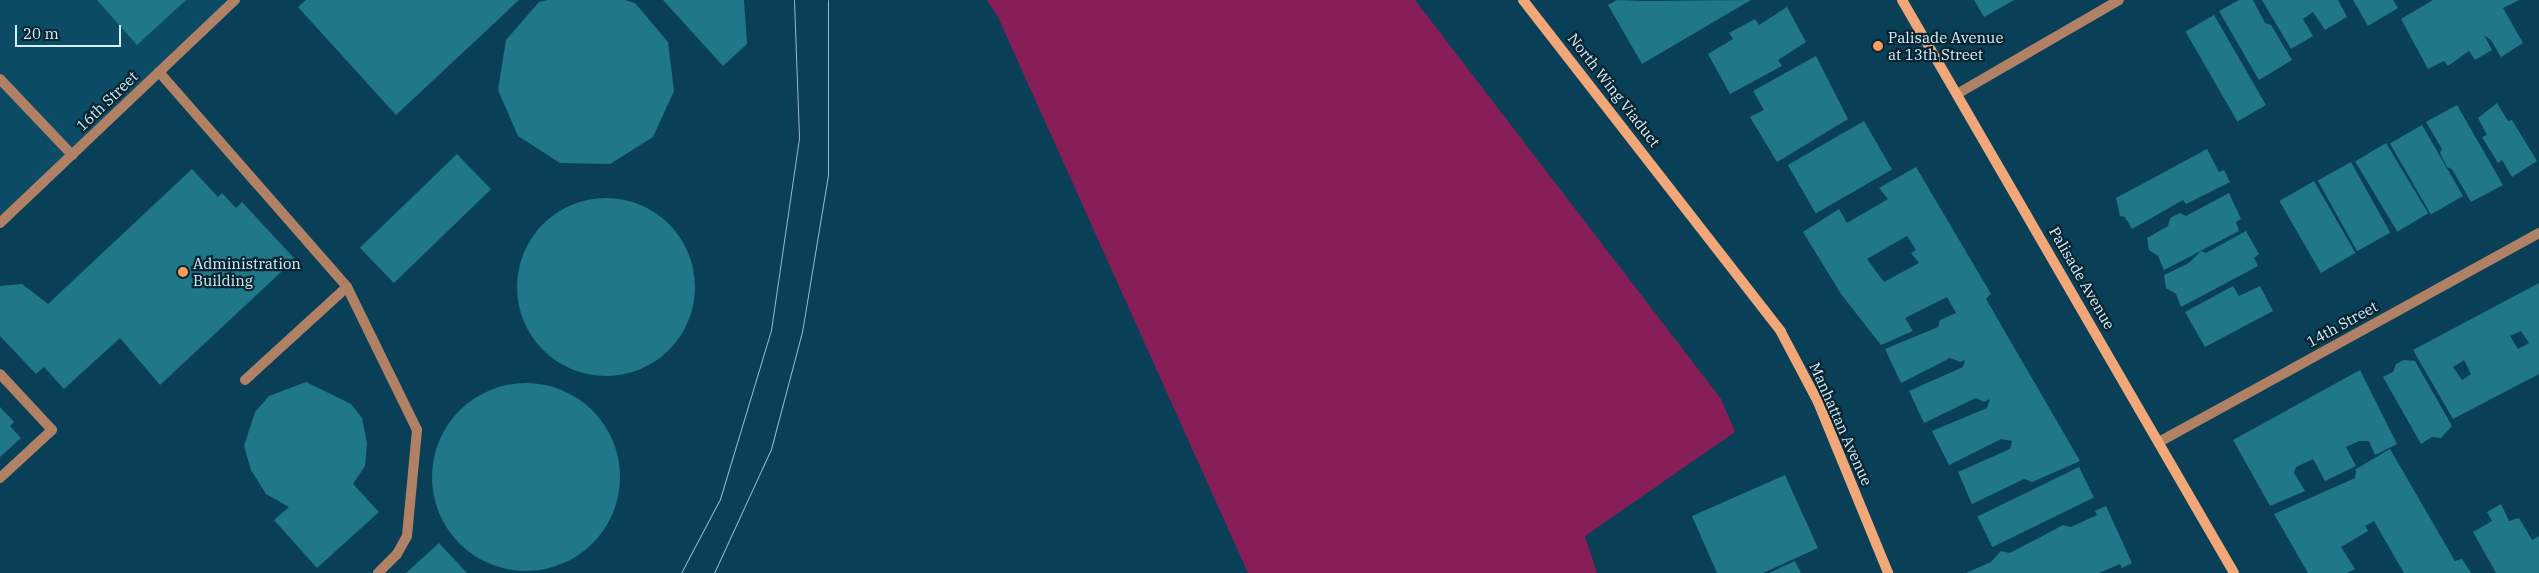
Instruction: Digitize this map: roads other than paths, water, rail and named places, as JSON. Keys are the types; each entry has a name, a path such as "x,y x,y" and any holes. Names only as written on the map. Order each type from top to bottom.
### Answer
{"main road":[{"name":"North Wing Viaduct","path":"1524,0 1681,199"},
{"name":"Palisade Avenue","path":"1902,0 2234,573"},
{"name":"Manhattan Avenue","path":"1681,199 1781,332 1818,402 1888,573"}],"street":[{"name":"16th Street","path":"0,223 235,0"},
{"path":"1957,94 2119,0"},
{"path":"159,72 232,152 347,287 417,430 407,536 397,554 378,573"},
{"path":"0,79 72,155"},
{"name":"14th Street","path":"2159,442 2539,233"},
{"path":"245,380 347,287"},
{"path":"0,374 52,430 0,478"}],"tram line":[{"path":"681,573 720,499 771,330 799,137 794,0"},
{"path":"714,573 771,449 802,332 828,175 828,0"}],"place":[{"name":"Palisade Avenue at 13th Street","path":"1878,46"},
{"name":"Administration Building","path":"183,272"}]}
